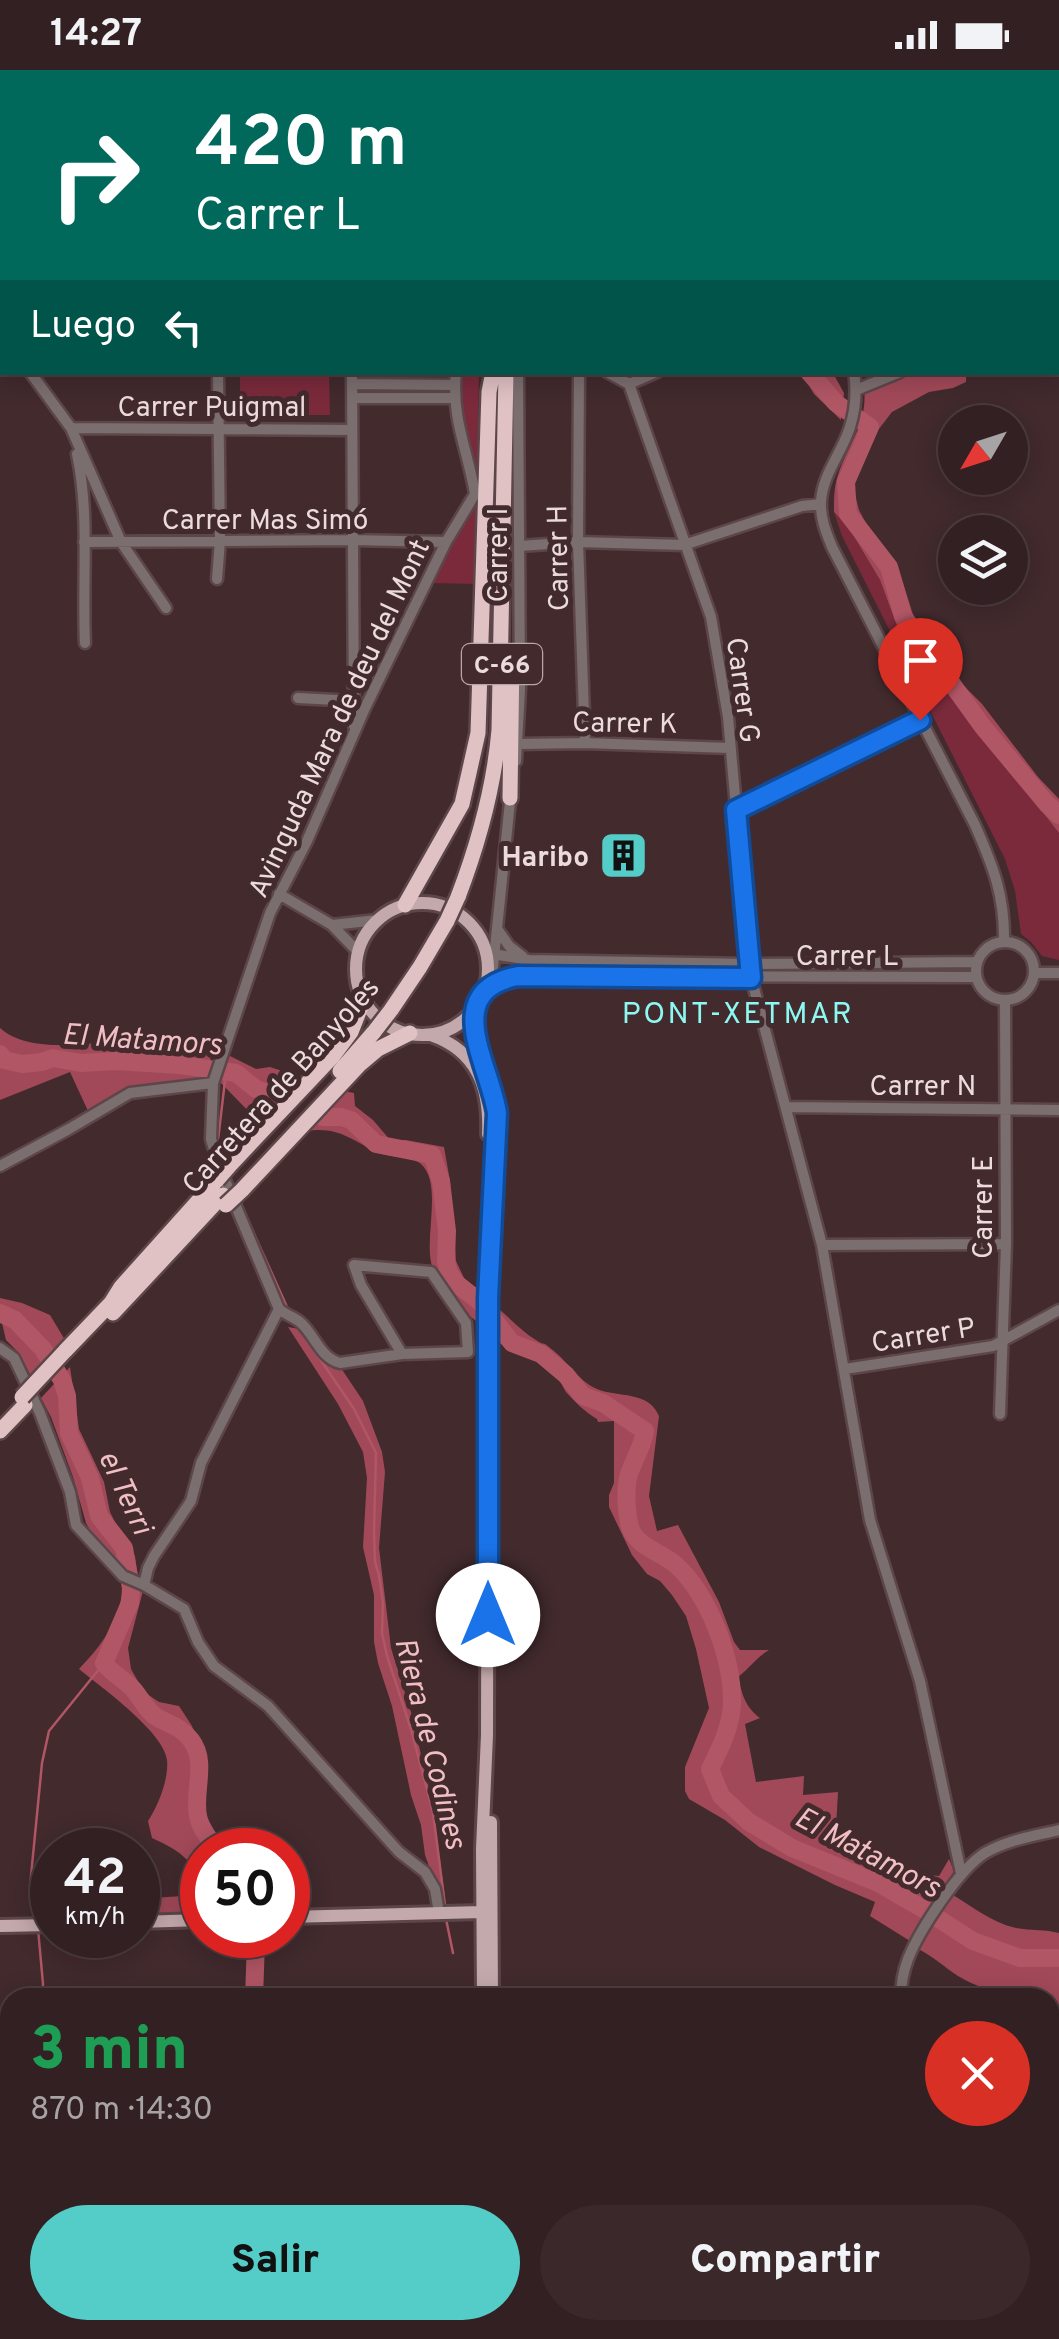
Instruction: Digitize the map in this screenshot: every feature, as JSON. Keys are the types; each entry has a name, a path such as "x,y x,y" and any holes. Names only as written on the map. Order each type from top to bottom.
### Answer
{"highway":[{"name":"C-66","path":"0,1432 66,1355 160,1263 372,1030 420,967 444,920 484,821 496,763 501,702 506,425 496,375"},
{"name":"C-66","path":"455,896 482,791 492,704 496,375"},
{"path":"404,905 462,804 478,732 489,392 496,375"},
{"path":"506,425 512,673 510,798"},
{"path":"236,1177 351,1032 364,999"},
{"path":"236,1177 378,1049 410,1033"},
{"path":"66,1355 142,1263 222,1192"},
{"name":"C-66","path":"0,1419 24,1401"}],"main road":[{"path":"489,1272 488,1119 480,1077 473,1064 448,1042 383,1022 364,999 358,984 358,952 366,935 377,920 404,905 429,903 453,910 472,926 490,951 474,1017 475,1036 492,1084 497,1113 488,1298 487,1735 480,1911 492,1988"},
{"path":"428,1034 455,1026 482,995"},
{"path":"487,1735 492,1988"},
{"path":"310,1917 480,1911 487,1903 491,1833"},
{"path":"0,1926 30,1925"},
{"path":"489,1959 500,1988"}],"street":[{"path":"32,375 70,428 121,542 166,608"},
{"path":"217,579 218,375"},
{"name":"Carrer I","path":"490,951 498,930 518,744 518,375"},
{"name":"Carrer H","path":"579,375 578,542 585,743"},
{"path":"612,375 629,384 650,375"},
{"path":"854,375 856,396 850,427 828,472 821,504 823,524 975,825 1003,906 1004,942"},
{"path":"856,396 894,375"},
{"path":"354,732 352,378 455,378"},
{"name":"Avinguda Mara de deu del Mont","path":"280,1309 211,1139 214,1081 270,913 446,542 475,494 459,436 455,378"},
{"name":"Carrer G","path":"629,384 710,617 728,717 751,978 822,1244 874,1537 920,1681 954,1840 958,1877"},
{"path":"353,398 454,398"},
{"path":"70,428 81,474 85,642"},
{"name":"Carrer Puigmal","path":"70,428 352,430"},
{"path":"520,546 578,542 684,544 802,506 821,504"},
{"name":"Carrer Mas Simó","path":"84,542 446,542"},
{"path":"298,698 355,701"},
{"path":"736,810 920,720"},
{"name":"Carrer K","path":"518,744 730,748"},
{"path":"279,894 332,925 358,952"},
{"path":"332,925 377,920"},
{"path":"498,930 509,946 528,960"},
{"path":"1004,942 1022,946 1030,954 1035,973 1024,994 1013,1000 990,996 976,978 976,962 984,949 1004,942"},
{"name":"Carrer L","path":"490,951 516,960 976,962"},
{"path":"1035,973 1059,973"},
{"name":"Carrer L","path":"482,995 504,979 518,976 976,978"},
{"name":"Carrer E","path":"1000,1414 1006,1244 1005,1000"},
{"path":"0,1166 70,1130 130,1092 214,1081"},
{"name":"Carrer N","path":"786,1107 1059,1110"},
{"path":"822,1244 1006,1244"},
{"path":"402,1354 361,1285 354,1265 431,1272 466,1323 468,1352"},
{"path":"144,1585 154,1556 191,1501 201,1462 280,1309 299,1321 331,1360 340,1363 402,1354 488,1353"},
{"name":"Carrer P","path":"845,1369 993,1346 1059,1310"},
{"path":"0,1348 14,1358 40,1413 70,1492 76,1525 123,1576 184,1609 214,1666 268,1706 399,1852 425,1872 435,1888 440,1913"},
{"path":"901,1988 914,1946 958,1877 984,1854 1016,1840 1059,1830"},
{"path":"954,1840 984,1854"}],"shaded area":[{"path":"240,375 329,375 330,415 240,415"},
{"path":"460,375 479,375 477,482 459,409"},
{"path":"801,375 834,375 844,393 841,420 814,394"},
{"path":"898,375 966,375 966,382 929,392 892,412 875,434 853,487 859,510 881,552 899,570 915,621 928,630 962,684 1059,799 1059,833 897,626 880,580 849,528 834,512 836,482 861,421 864,387"},
{"path":"471,509 477,509 475,584 430,583 449,544"},
{"path":"834,512 849,528 880,580 897,626 1059,833 1059,960 1042,956 1021,934 1015,891 1005,859 842,536"},
{"path":"0,1028 27,1041 61,1045 155,1035 182,1042 189,1036 212,1051 209,1069 200,1080 141,1085 89,1113 70,1072 0,1100"},
{"path":"226,1054 256,1069 270,1067 299,1079 259,1122 220,1082"},
{"path":"343,1091 354,1093 355,1106 391,1141 444,1147 456,1261 464,1278 480,1291 480,1324 433,1269 431,1185 421,1164 382,1154 335,1132 306,1131"},
{"path":"0,1298 50,1315 65,1340 31,1376 18,1352 6,1340 0,1322"},
{"path":"494,1305 590,1385 605,1392 640,1398 659,1416 649,1496 657,1531 678,1525 740,1650 769,1650 738,1677 748,1705 760,1718 745,1724 756,1782 804,1776 803,1795 838,1792 835,1846 911,1880 920,1874 939,1876 949,1859 954,1871 910,1941 870,1916 875,1902 759,1847 725,1820 689,1799 685,1767 709,1708 686,1616 660,1581 647,1574 632,1555 609,1507 614,1483 614,1421 598,1422 566,1392 553,1371 494,1340"},
{"path":"288,1327 305,1330 341,1368 363,1401 382,1452 385,1472 379,1548 391,1648 432,1801 446,1905 440,1906 425,1855 421,1825 374,1642 374,1595 363,1547 367,1478 363,1452 338,1404"},
{"path":"70,1367 79,1429 104,1482 110,1512 135,1556 143,1591 128,1648 131,1669 144,1692 159,1702 179,1706 192,1726 207,1774 201,1811 208,1828 180,1828 180,1854 160,1842 160,1828 150,1828 148,1821 166,1775 163,1749 130,1711 79,1669 112,1626 124,1573 86,1523 73,1477 41,1398"},
{"path":"953,1895 1010,1926 1059,1933 1059,1988 986,1988 958,1976 918,1949"},
{"path":"180,1896 180,1914 160,1915 160,1898"}],"waterway":[{"path":"812,375 836,403 870,427 846,482 848,514 889,567 903,616 983,727 1059,815"},
{"name":"El Matamors","path":"0,1054 4,1060 22,1064 53,1058 81,1063 180,1065 236,1073 256,1089 278,1096"},
{"name":"El Matamors","path":"0,1064 4,1060"},
{"name":"Riera de Codines","path":"222,1158 218,1140 226,1072"},
{"name":"El Matamors","path":"322,1117 351,1120 376,1144 432,1155 441,1181 446,1261 457,1284 480,1302 512,1343 541,1354 583,1396 603,1403 645,1431 628,1480 630,1527 638,1540 670,1560 688,1578 717,1629 728,1668 732,1704 724,1738 710,1769 721,1796 749,1822 792,1848 878,1883 973,1941 1020,1958 1059,1958"},
{"name":"Riera de Codines","path":"239,1200 287,1307"},
{"name":"el Terri","path":"0,1313 15,1320 43,1349 62,1380 69,1433 90,1478 99,1516 124,1548 131,1588 130,1603 104,1663 133,1689 147,1709 191,1740 199,1758 197,1806 203,1828"},
{"name":"Riera de Codines","path":"297,1325 354,1409 376,1453 375,1562 383,1603 382,1633 433,1812 445,1906"},
{"path":"36,1828 49,1731 104,1663"},
{"name":"Riera de Codines","path":"446,1919 453,1953"},
{"path":"41,1958 43,1988"},
{"name":"el Terri","path":"254,1988 255,1958"}],"place":[{"name":"Haribo","path":"624,856"}],"district":[{"name":"PONT-XETMAR","path":"738,1013"}],"route":[{"path":"488,1615 488,1298 497,1113 492,1084 475,1036 476,1006 494,984 518,976 751,978 736,810 920,720"}]}
